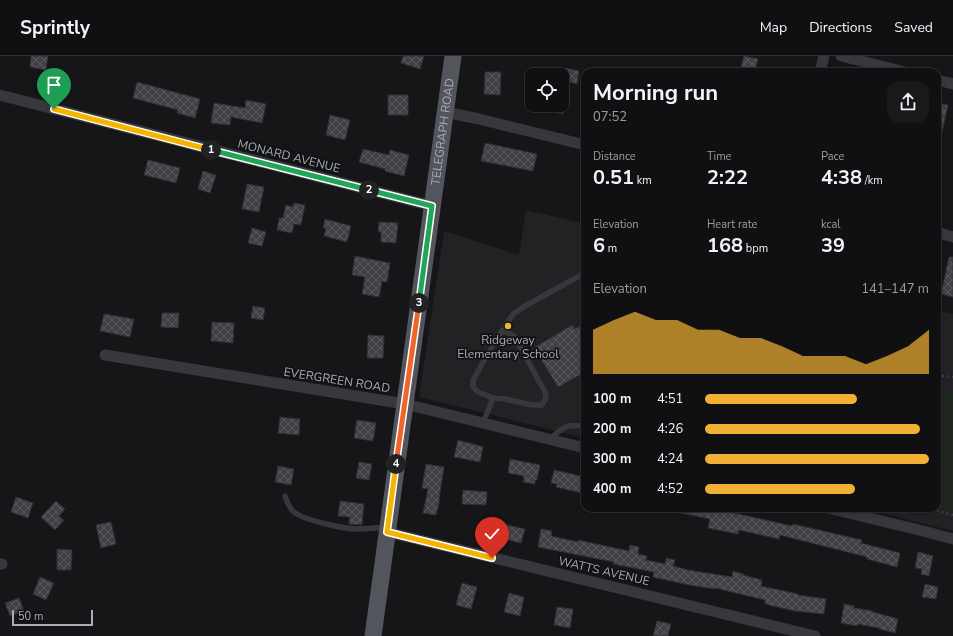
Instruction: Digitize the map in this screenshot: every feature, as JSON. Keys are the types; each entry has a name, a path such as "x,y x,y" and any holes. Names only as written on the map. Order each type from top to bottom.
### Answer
{"main road":[{"name":"TELEGRAPH ROAD","path":"372,636 453,56"}],"street":[{"path":"821,68 824,56"},
{"path":"841,56 889,68"},
{"path":"941,81 953,84"},
{"name":"MONARD AVENUE","path":"0,95 432,206"},
{"path":"445,112 581,144"},
{"path":"941,233 953,237"},
{"name":"EVERGREEN ROAD","path":"105,355 405,404 581,447"},
{"path":"845,512 953,539"},
{"name":"WATTS AVENUE","path":"387,530 815,636"}],"lane":[{"path":"502,330 514,336 545,392 546,398 542,404 532,405 493,398 478,392 473,387 473,380 502,330 513,314 524,306 581,275"},
{"path":"484,424 493,398"},
{"path":"550,440 562,428 573,425 581,426"},
{"path":"285,496 293,512 302,518 346,528 387,530"}],"path":[{"path":"941,376 953,377"},
{"path":"941,512 953,515"}],"shaded area":[{"name":"Ridgeway Elementary School","path":"526,210 581,223 581,437 419,397 444,231 519,255"},
{"path":"941,311 953,314 953,531 878,512 941,512"},
{"path":"941,389 953,393 953,511 941,508"}],"building":[{"path":"31,56 48,56 46,70 30,67"},
{"path":"403,56 424,56 420,69 401,63"},
{"path":"744,56 758,59 756,68 741,68"},
{"path":"569,69 579,71 577,84 569,82"},
{"path":"485,72 501,72 500,95 484,94"},
{"path":"137,82 200,99 195,118 177,113 178,110 133,98"},
{"path":"388,95 408,95 408,115 388,115"},
{"path":"246,100 266,104 262,123 231,117 230,125 211,123 214,103 245,108"},
{"path":"941,104 948,105 941,137"},
{"path":"553,112 563,112 563,114"},
{"path":"330,115 350,120 345,140 326,135"},
{"path":"485,143 537,154 533,171 481,161"},
{"path":"363,149 389,155 390,150 409,155 404,176 359,162"},
{"path":"148,160 180,168 176,183 144,175"},
{"path":"203,171 216,175 210,193 198,189"},
{"path":"247,184 264,187 259,212 242,209"},
{"path":"294,203 305,205 301,225 294,224 292,233 277,230 279,218 283,218 286,205 293,207"},
{"path":"325,219 351,226 347,242 324,236 326,228 323,228"},
{"path":"379,222 398,223 396,243 381,242 381,232 378,232"},
{"path":"252,228 266,232 262,246 248,243"},
{"path":"355,256 390,263 387,282 382,281 379,297 362,294 365,277 352,275"},
{"path":"949,257 953,257 953,297 941,294"},
{"path":"253,306 265,308 263,320 251,318"},
{"path":"162,313 179,313 178,328 161,327"},
{"path":"104,314 134,319 130,337 100,331"},
{"path":"212,322 234,323 233,343 211,341"},
{"path":"572,325 575,329 581,325 581,374 558,387 534,348"},
{"path":"368,335 384,336 383,358 367,358"},
{"path":"280,417 300,419 299,435 278,433"},
{"path":"357,420 376,423 373,441 354,438"},
{"path":"458,440 483,447 480,462 454,457"},
{"path":"510,459 540,465 535,484 523,482 524,476 508,473"},
{"path":"359,462 372,464 369,480 356,478"},
{"path":"426,464 444,467 440,499 436,515 423,513 428,489 422,488"},
{"path":"278,466 294,469 291,485 275,482"},
{"path":"554,470 581,476 581,493 556,487 557,484 551,483"},
{"path":"463,490 487,492 486,505 462,504"},
{"path":"16,497 33,503 28,518 11,512"},
{"path":"56,501 65,509 59,516 64,520 55,530 41,517"},
{"path":"340,501 364,504 362,525 349,524 350,517 338,516"},
{"path":"676,512 730,512 792,526 793,524 862,540 861,543 900,553 897,567 867,559 867,557 780,535 779,539 739,530 738,534 708,528 710,519"},
{"path":"111,522 116,544 101,548 96,525"},
{"path":"494,522 525,529 521,543 491,536"},
{"path":"541,529 552,531 551,536 578,542 578,540 629,551 630,545 639,547 638,554 647,556 646,560 665,564 666,558 675,560 673,566 688,570 732,577 733,571 743,574 762,580 761,586 798,595 826,599 824,614 795,611 765,604 765,600 715,588 689,585 653,577 654,572 613,564 614,562 538,547"},
{"path":"57,549 72,550 71,570 57,570"},
{"path":"918,552 933,556 929,576 921,574 922,569 915,568"},
{"path":"40,577 54,583 46,600 33,594"},
{"path":"462,583 477,587 471,609 456,605"},
{"path":"925,584 938,587 936,599 922,597"},
{"path":"509,593 524,597 520,616 504,612"},
{"path":"19,598 24,611 10,616 5,603"},
{"path":"844,604 898,619 895,633 879,628 841,623"},
{"path":"557,607 573,609 570,628 554,625"},
{"path":"657,621 671,624 668,636 653,636"}],"place":[{"name":"Ridgeway Elementary School","path":"508,326"}],"route":[{"path":"54,109 432,206 387,532 492,558"}]}
